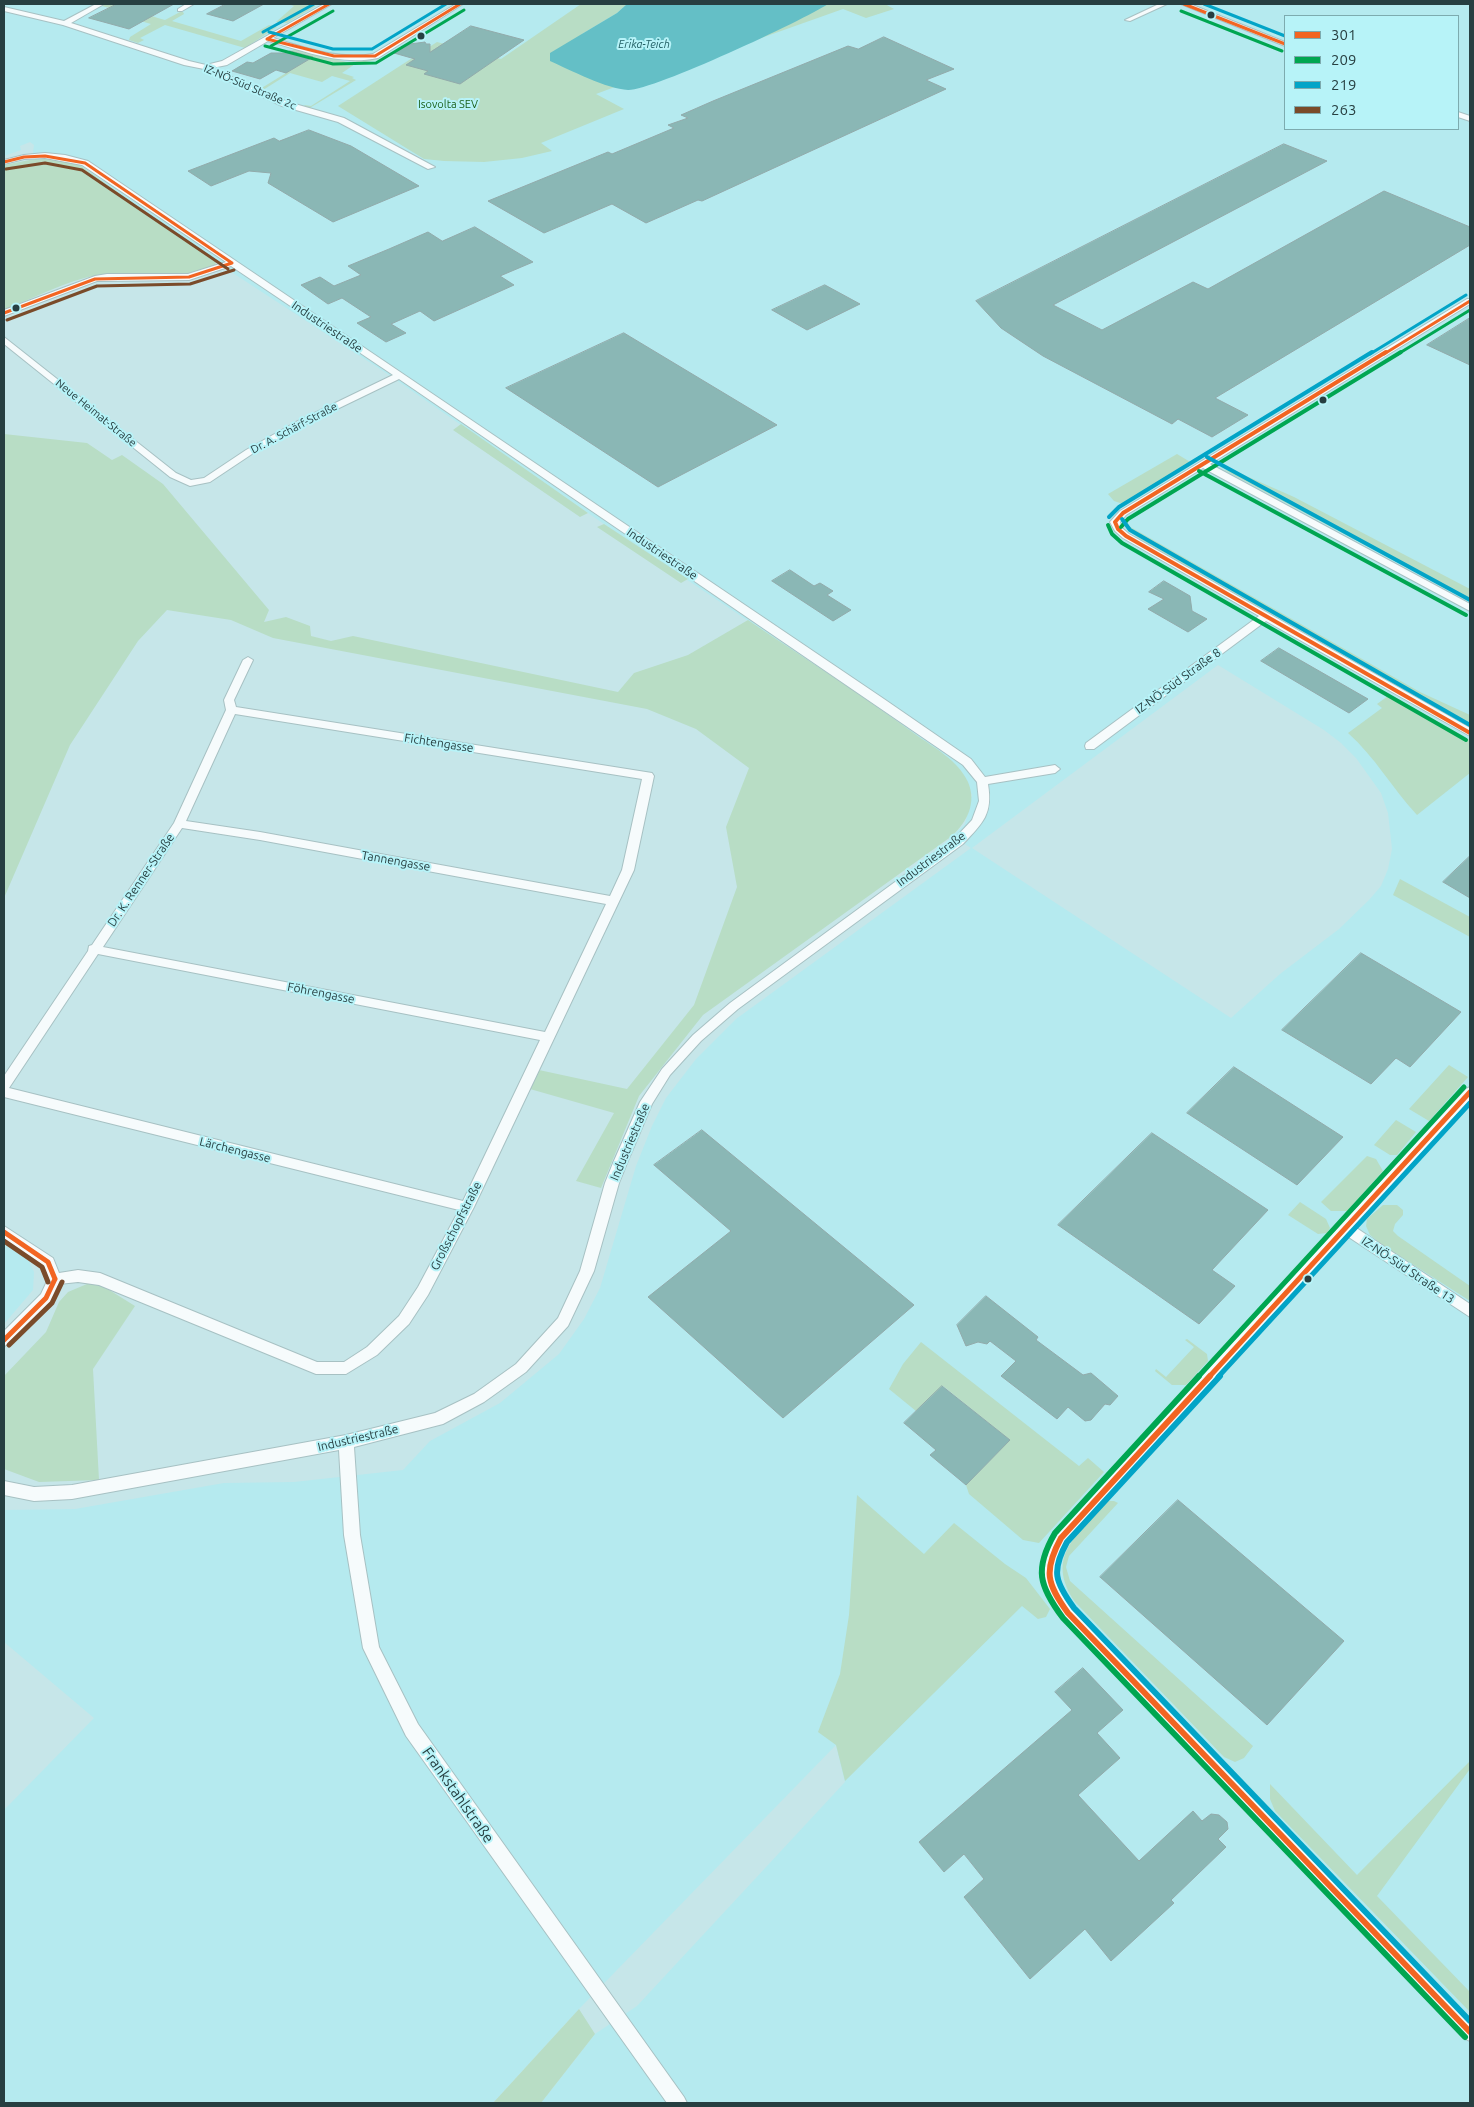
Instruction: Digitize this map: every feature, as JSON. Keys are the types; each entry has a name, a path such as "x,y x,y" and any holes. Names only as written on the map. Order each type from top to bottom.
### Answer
{"street":[{"path":"65,24 101,4"},
{"path":"180,10 191,4"},
{"path":"206,67 224,63 329,4"},
{"path":"267,39 346,60 361,60 375,56 460,4"},
{"path":"1128,20 1164,4"},
{"path":"1184,4 1284,44"},
{"name":"IZ-NÖ-Süd Straße 2c","path":"4,9 65,24 186,63 206,67 211,72 285,104 341,120 432,167"},
{"name":"Industriestraße","path":"4,162 41,156 72,159 85,164 880,701 967,762 982,781 985,800 977,822 958,841 734,1006 697,1038 666,1072 646,1102 620,1163 612,1183 587,1271 563,1322 521,1368 479,1398 438,1419 346,1442 72,1492 34,1494 4,1488"},
{"path":"4,313 95,279 113,277 189,277 232,263"},
{"path":"1470,301 1118,516 1115,522 1118,529 1126,536 1470,733"},
{"name":"Neue Heimat-Straße","path":"4,340 173,475 190,483"},
{"name":"Dr. A. Schärf-Straße","path":"190,483 207,480 290,429 352,397 399,376"},
{"path":"1203,464 1470,608"},
{"name":"IZ-NÖ-Süd Straße 8","path":"1090,746 1266,616"},
{"name":"Dr. K. Renner-Straße","path":"4,1086 179,824 231,710 229,700 248,660"},
{"name":"Fichtengasse","path":"231,710 648,776"},
{"path":"982,781 1055,769"},
{"name":"Großschopfstraße","path":"55,1279 78,1276 100,1279 316,1368 346,1368 372,1351 404,1320 423,1291 467,1207 614,901 628,870 648,776"},
{"name":"Tannengasse","path":"179,824 260,836 614,901"},
{"name":"Föhrengasse","path":"94,949 548,1037"},
{"name":"Lärchengasse","path":"4,1092 467,1207"},
{"path":"1470,1092 1061,1538 1050,1556 1046,1572 1051,1590 1068,1613 1470,2032"},
{"name":"IZ-NÖ-Süd Straße 13","path":"1346,1228 1470,1311"},
{"path":"4,1232 48,1262 55,1279 46,1298 4,1340"},
{"name":"Frankstahlstraße","path":"346,1442 352,1535 371,1648 412,1730 678,2103"}],"shaded area":[{"path":"4,4 1470,4 1470,2103 541,2103 595,2034 637,2006 845,1782 836,1745 579,2009 493,2103 4,2103 4,1810 94,1718 4,1642 4,1510 75,1509 224,1483 294,1482 403,1470 430,1441 500,1403 559,1354 584,1319 600,1288 636,1166 652,1126 666,1098 696,1059 736,1019 971,848 952,836 965,824 972,795 962,772 897,721 604,524 386,373 216,262 81,166 67,161 32,159 34,145 30,142 20,146 21,150 4,156","holes":["1218,665 1324,730 1356,758 1381,793 1388,813 1392,849 1388,869 1381,886 1339,929 1280,974 1231,1018 972,848"]},
{"path":"4,1241 28,1259 34,1272 33,1290 4,1324"}],"green space":[{"path":"106,4 127,8 165,20 183,12 184,14 172,21 241,41 269,25 277,27 245,48 165,25 140,38 144,40 138,43 129,40 130,37 151,24 130,18 134,15 102,6"},
{"path":"288,4 316,6 287,23 276,22 294,6"},
{"name":"Isovolta SEV","path":"581,4 627,4 617,13 582,34 674,65 596,94 624,109 541,143 552,151 522,158 484,162 424,159 338,106 437,42 501,59"},
{"path":"828,4 885,4 894,9 866,18 843,9 750,42"},
{"path":"296,49 347,62 381,59 355,64 342,73 354,77 352,78 356,80 308,109 304,105 311,106 350,81 332,76 322,82 290,73 263,90 267,92 256,88 260,89 312,57 290,51"},
{"path":"40,158 67,161 81,166 216,262 215,265 202,271 173,276 127,273 97,275 62,286 4,310 4,165"},
{"path":"461,424 588,513 580,517 453,430"},
{"path":"4,434 87,443 112,460 122,455 163,484 269,610 264,622 286,617 310,626 311,636 331,641 353,636 618,692 634,673 688,655 748,620 874,705 952,761 964,774 971,790 969,812 962,825 952,836 703,1015 639,1096 601,1188 576,1181 614,1113 530,1089 539,1070 627,1089 694,1005 737,887 726,827 749,768 696,729 647,709 273,638 231,620 167,610 138,641 70,745 4,898"},
{"path":"1177,454 1192,463 1123,504 1114,501 1108,494"},
{"path":"1224,470 1235,471 1294,497 1470,589 1470,601"},
{"path":"604,524 688,579 681,583 597,527"},
{"path":"1127,525 1420,692 1470,715 1470,727 1138,538 1125,526"},
{"path":"1388,696 1393,696 1470,740 1470,773 1417,815 1367,752 1348,733 1382,708 1377,704"},
{"path":"1400,879 1470,917 1470,937 1393,895"},
{"path":"1449,1065 1468,1077 1429,1121 1409,1109"},
{"path":"1396,1120 1416,1132 1397,1155 1390,1155 1374,1145"},
{"path":"1367,1156 1376,1159 1383,1171 1347,1211 1331,1211 1321,1202"},
{"path":"1300,1202 1326,1219 1330,1228 1327,1233 1318,1234 1288,1215"},
{"path":"1383,1205 1397,1205 1403,1210 1403,1215 1395,1224 1393,1231 1470,1286 1470,1301 1370,1235 1366,1226 1367,1219"},
{"path":"98,1283 135,1306 93,1369 99,1480 39,1482 4,1469 4,1376 46,1332 59,1302 68,1292 87,1284"},
{"path":"1187,1339 1207,1354 1208,1361 1186,1385 1172,1385 1155,1371 1156,1369 1166,1377 1194,1347 1185,1340"},
{"path":"921,1342 1079,1466 1088,1458 1104,1472 1039,1543 1023,1540 969,1494 966,1485 1010,1440 943,1386 916,1411 889,1389 903,1364"},
{"path":"857,1495 924,1554 954,1523 1005,1564 1026,1578 1050,1609 1046,1617 1038,1619 1022,1606 845,1781 836,1745 818,1732 840,1674 849,1615"},
{"path":"1107,1501 1118,1503 1069,1556 1066,1567 1070,1581 1253,1746 1244,1758 1235,1762 1224,1757 1075,1602 1066,1586 1063,1572 1064,1559 1068,1547"},
{"path":"1470,1761 1470,1769 1377,1896 1470,1992 1470,2012 1275,1811 1270,1799 1270,1784 1357,1875"},
{"path":"579,2009 595,2034 541,2103 493,2103"}],"water":[{"name":"Erika-Teich","path":"627,4 828,4 790,24 696,67 666,79 628,90 610,86 550,61 550,53 617,13"}],"building":[{"path":"117,4 174,4 129,29 89,18"},
{"path":"226,4 264,4 233,21 207,14"},
{"path":"471,26 524,40 460,84 424,74 428,71 406,65 415,59 394,53 410,44 425,42 430,44 430,52"},
{"path":"884,37 954,69 926,80 946,89 702,201 698,200 646,223 612,204 544,233 488,201 608,152 612,154 674,128 668,125 688,118 681,115 713,101 848,46 858,49"},
{"path":"290,51 313,57 286,73 276,70 260,79 232,71 247,62 253,63 271,53"},
{"path":"309,130 351,146 419,186 333,222 268,183 271,173 249,171 211,186 188,171 274,138 279,141"},
{"path":"1284,144 1327,161 1053,305 1102,330 1193,282 1208,289 1384,191 1470,227 1470,245 1215,398 1248,415 1212,437 1178,419 1172,424 1043,356 1001,328 976,301"},
{"path":"475,227 533,262 500,276 514,285 434,321 420,311 391,324 406,333 386,342 357,323 371,317 342,298 328,304 301,285 320,277 334,286 361,275 348,266 428,232 442,241"},
{"path":"825,285 860,304 807,330 772,310"},
{"path":"1470,318 1470,365 1427,345"},
{"path":"624,333 777,425 658,487 506,388"},
{"path":"790,570 814,586 820,583 833,591 827,595 851,610 833,621 772,581"},
{"path":"1164,581 1190,596 1192,611 1207,619 1188,632 1148,609 1164,599 1149,592"},
{"path":"1279,648 1368,699 1349,713 1261,661"},
{"path":"1470,856 1470,898 1443,882"},
{"path":"1361,953 1461,1012 1410,1067 1396,1058 1371,1084 1282,1030"},
{"path":"1234,1067 1343,1137 1297,1185 1187,1113"},
{"path":"702,1130 914,1305 783,1418 648,1297 731,1231 654,1165"},
{"path":"1152,1133 1268,1210 1212,1270 1235,1286 1199,1324 1058,1225"},
{"path":"986,1296 1038,1337 1036,1340 1083,1375 1091,1373 1118,1396 1110,1405 1105,1404 1091,1420 1085,1421 1068,1407 1057,1419 1001,1376 1016,1361 990,1341 987,1344 978,1342 966,1346 957,1325"},
{"path":"942,1386 1010,1440 966,1485 930,1455 936,1450 904,1423"},
{"path":"1178,1500 1344,1641 1267,1725 1100,1577"},
{"path":"1083,1668 1123,1710 1097,1733 1120,1758 1078,1795 1139,1861 1193,1811 1202,1821 1211,1814 1219,1815 1227,1822 1228,1829 1218,1839 1226,1847 1171,1900 1174,1903 1111,1961 1085,1929 1030,1979 964,1897 984,1879 964,1854 944,1872 919,1842 1072,1710 1055,1692"}],"transit line":[{"name":"219","path":"263,32 314,4"},
{"name":"301","path":"267,39 329,4"},
{"name":"219","path":"269,32 333,49 372,49 446,4"},
{"name":"301","path":"267,39 320,54 347,57 375,56 460,4"},
{"name":"301","path":"1184,4 1284,44"},
{"name":"219","path":"1204,4 1284,36"},
{"name":"209","path":"265,46 333,64 362,65 376,63 464,10"},
{"name":"209","path":"271,46 333,11"},
{"name":"209","path":"1181,11 1282,51"},
{"name":"301","path":"4,162 24,157 45,156 85,163 232,263"},
{"name":"263","path":"6,169 45,163 82,170 228,269"},
{"name":"301","path":"4,313 95,279 189,277 232,263"},
{"name":"263","path":"7,320 97,286 190,284 234,270"},
{"name":"219","path":"1109,517 1119,507 1466,295"},
{"name":"301","path":"1115,522 1123,513 1470,301"},
{"name":"209","path":"1121,527 1128,519 1470,310"},
{"name":"219","path":"1207,457 1470,600"},
{"name":"209","path":"1199,471 1466,615"},
{"name":"219","path":"1122,519 1130,530 1470,725"},
{"name":"301","path":"1115,522 1118,529 1126,536 1470,733"},
{"name":"209","path":"1108,525 1112,534 1122,543 1466,740"},
{"name":"209","path":"1464,1087 1055,1533 1043,1557 1041,1577 1048,1596 1063,1618 1465,2037"},
{"name":"301","path":"1470,1092 1061,1538 1049,1568 1051,1585 1068,1613 1470,2032"},
{"name":"219","path":"1470,1103 1067,1542 1061,1552 1056,1569 1058,1584 1074,1608 1470,2021"},
{"name":"301","path":"4,1232 48,1262 55,1279"},
{"name":"263","path":"4,1241 42,1267 48,1282"},
{"name":"301","path":"4,1340 46,1298 55,1279"},
{"name":"263","path":"9,1345 52,1303 62,1282"}]}
